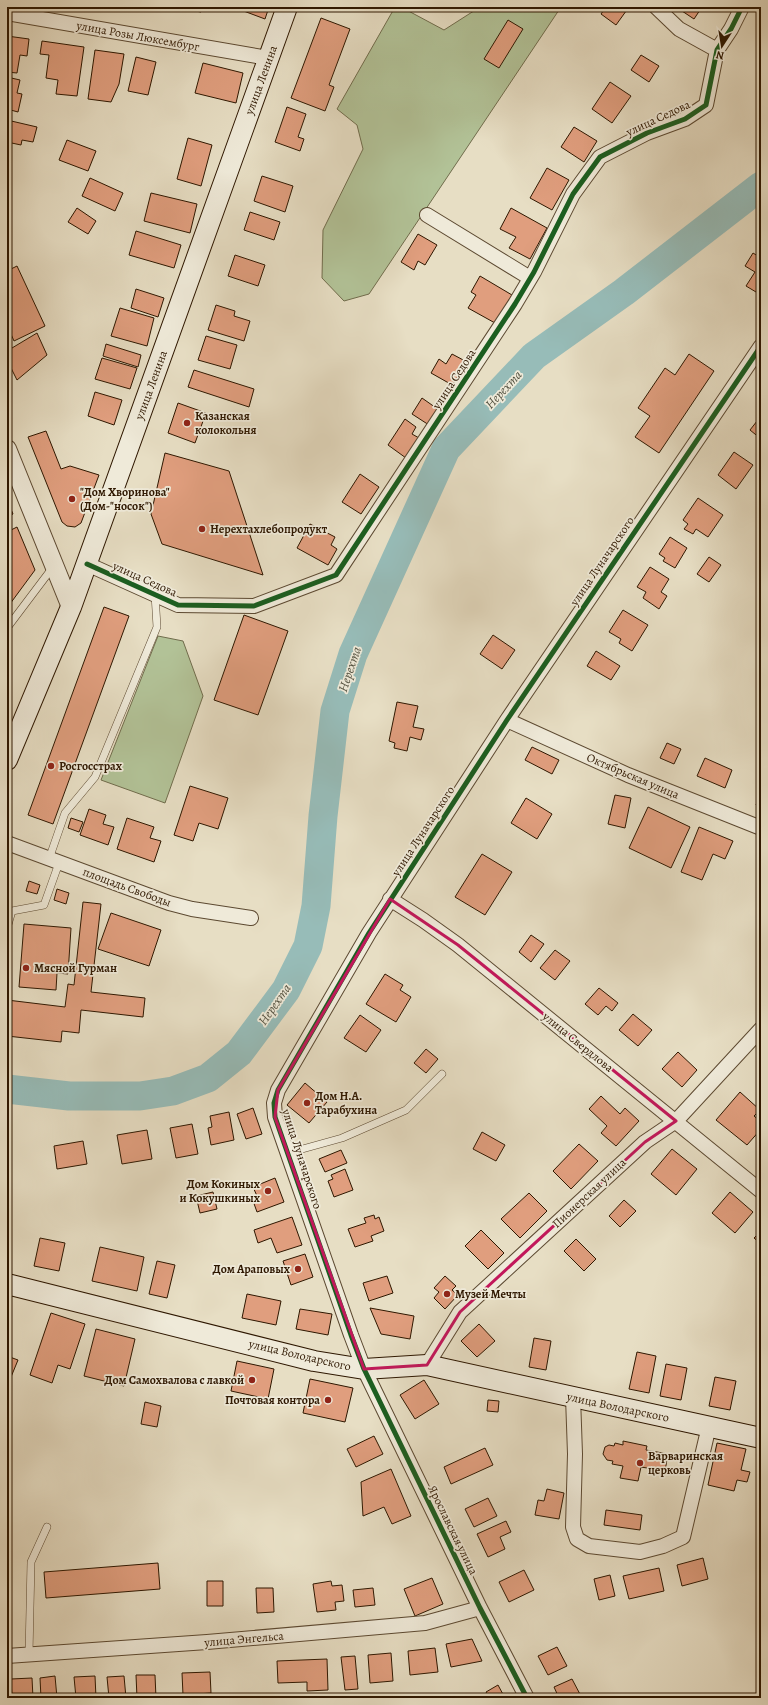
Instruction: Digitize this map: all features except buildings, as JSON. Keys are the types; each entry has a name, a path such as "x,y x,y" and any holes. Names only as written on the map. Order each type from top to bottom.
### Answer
{"main road":[{"name":"улица Ленина","path":"7,760 71,607 287,7"},
{"name":"улица Володарского","path":"7,1284 314,1361 364,1369 427,1365 761,1438"}],"street":[{"path":"656,7 679,29 717,50"},
{"name":"улица Седова","path":"86,564 178,605 254,606 336,576 515,304 530,278 572,194 600,157 647,133 685,119 706,105 717,50 742,7"},
{"name":"улица Розы Люксембург","path":"7,13 268,58"},
{"path":"427,215 530,278"},
{"name":"улица Луначарского","path":"364,1369 275,1117 274,1103 278,1090 390,899 507,720 761,346"},
{"path":"7,449 71,607"},
{"name":"Октябрьская улица","path":"507,720 628,775 761,828"},
{"name":"площадь Свободы","path":"7,843 169,903 192,909 251,918"},
{"name":"улица Свердлова","path":"390,899 458,945 761,1191"},
{"name":"Пионерская улица","path":"427,1365 460,1312 645,1142 676,1121 761,1029"},
{"name":"Ярославская улица","path":"364,1369 480,1608 527,1698"},
{"path":"573,1397 575,1454 573,1527 577,1539 589,1546 640,1552 663,1546 683,1537 709,1426"},
{"name":"улица Энгельса","path":"7,1656 207,1642 425,1623 480,1608"}],"lane":[{"path":"7,628 54,565"},
{"path":"7,928 12,911 44,905 65,813 95,777 157,627 155,594"},
{"path":"288,1153 342,1138 406,1110 442,1074"},
{"path":"29,1654 31,1562 46,1527"}],"highlighted area":[{"path":"390,899 458,945 676,1121 645,1142 460,1312 427,1365 364,1369 275,1117 278,1090"}],"green space":[{"path":"395,7 401,7 444,30 480,7 561,7 369,294 344,301 322,278 323,230 363,149 357,125 337,109"},
{"path":"158,636 183,641 203,696 165,803 101,780"}],"waterway":[{"name":"Нерехта","path":"7,1089 69,1096 140,1096 173,1091 208,1078 239,1053 286,990 308,946 316,906 323,816 335,711 353,654 446,449 534,356 624,292 761,186"}],"cycle path":[{"path":"87,564 178,605 254,606 336,575 515,304 534,272 573,194 600,157 647,133 685,119 706,105 717,50 731,29 742,7"},
{"path":"527,1698 480,1608 364,1369 275,1117 274,1103 278,1090 369,933 507,720 761,346"}],"place":[{"name":"Казанская колокольня","path":"187,423"},
{"name":"\"Дом Хворинова\" (Дом-\"носок\")","path":"72,499"},
{"name":"Нерехтахлебопродукт","path":"202,529"},
{"name":"Росгосстрах","path":"51,766"},
{"name":"Мясной Гурман","path":"26,968"},
{"name":"Дом Н.А. Тарабухина","path":"307,1103"},
{"name":"Дом Кокиных и Кокушкиных","path":"268,1191"},
{"name":"Дом Араповых","path":"298,1269"},
{"name":"Музей Мечты","path":"447,1294"},
{"name":"Дом Самохвалова с лавкой","path":"252,1380"},
{"name":"Почтовая контора","path":"328,1400"},
{"name":"Варваринская церковь","path":"640,1463"}]}
